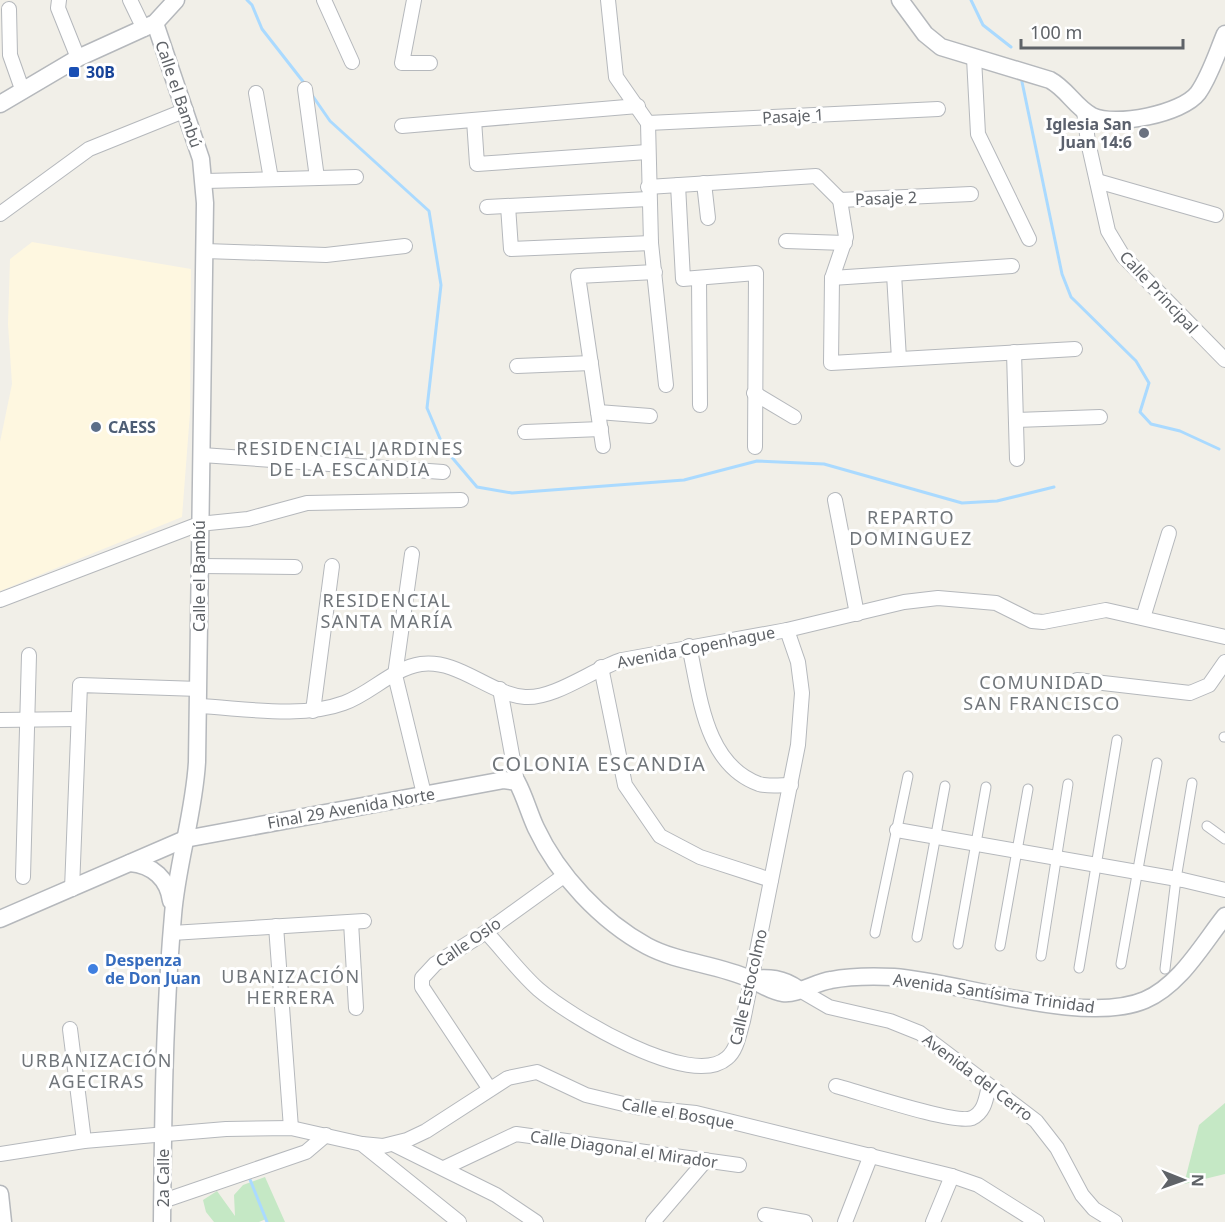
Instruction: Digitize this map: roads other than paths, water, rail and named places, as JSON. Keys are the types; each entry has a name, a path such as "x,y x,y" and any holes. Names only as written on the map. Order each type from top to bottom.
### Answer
{"street":[{"path":"59,0 58,8 78,57"},
{"path":"130,0 150,26"},
{"path":"0,104 78,57 150,26 176,0"},
{"path":"324,0 352,62"},
{"path":"414,0 402,63 430,63"},
{"path":"608,0 616,77 648,123 651,243 666,385"},
{"path":"905,1 931,40 941,47 1050,80 1065,89 1084,111 1102,119 1149,118 1191,99 1198,94 1225,34"},
{"path":"9,9 10,55 22,89"},
{"name":"Calle el Bambú","path":"150,26 186,110 205,182 195,793 185,838 173,915 163,1134"},
{"path":"974,58 978,134 1029,239"},
{"path":"304,89 317,178"},
{"path":"256,93 271,179"},
{"path":"402,126 638,106"},
{"name":"Pasaje 1","path":"648,123 938,109"},
{"path":"0,214 89,149 186,110"},
{"name":"Calle Principal","path":"1084,111 1108,231 1123,256 1225,360"},
{"path":"474,120 477,164 647,152"},
{"name":"Pasaje 2","path":"487,207 649,193 678,185 816,176 840,200 971,194"},
{"path":"205,182 356,177"},
{"path":"1097,181 1216,215"},
{"path":"704,183 708,218"},
{"path":"678,185 683,279 756,273 755,447"},
{"path":"840,200 845,243 832,278 831,363 1075,349"},
{"path":"508,206 511,249 651,243"},
{"path":"786,241 845,243"},
{"path":"205,251 326,255 405,246"},
{"path":"832,278 1012,266"},
{"path":"603,446 578,276 655,272"},
{"path":"894,274 899,359"},
{"path":"699,278 699,405"},
{"path":"1014,352 1017,459"},
{"path":"517,366 591,363"},
{"path":"754,393 794,417"},
{"path":"598,412 650,416"},
{"path":"1016,420 1100,417"},
{"path":"525,432 601,429"},
{"path":"201,455 442,472"},
{"path":"0,600 199,524 248,519 307,503 461,500"},
{"path":"835,500 857,614"},
{"path":"1143,618 1169,533"},
{"path":"412,554 395,675 424,795"},
{"path":"199,566 295,567"},
{"path":"313,711 332,566"},
{"name":"Avenida Copenhague","path":"78,719 80,685 313,711 354,699 395,675 422,664 438,664 522,697 531,697 562,688 601,667 689,646 787,630 904,602 954,597 996,603 1039,622 1058,622 1107,610 1225,637"},
{"name":"Calle Estocolmo","path":"486,932 538,989 598,1031 662,1058 704,1068 726,1060 734,1051 791,785 802,693 798,662 787,630"},
{"path":"689,646 712,741 732,766 760,784 791,785"},
{"path":"23,877 29,655"},
{"path":"1077,680 1195,692 1209,685 1225,662"},
{"path":"601,667 625,785 660,836 700,857 771,880"},
{"path":"500,689 517,782"},
{"path":"0,720 78,719 72,889"},
{"path":"1079,968 1117,740"},
{"path":"1121,964 1157,763"},
{"path":"875,933 908,776"},
{"name":"Final 29 Avenida Norte","path":"0,919 185,838 504,780 517,782"},
{"name":"Avenida Santísima Trinidad","path":"517,782 536,829 565,875 609,918 648,946 751,979 766,989 786,994 830,980 864,976 896,978 1032,1001 1104,1009 1125,1006 1146,1000 1181,974 1225,916"},
{"path":"1165,969 1176,879 1192,783"},
{"path":"1041,956 1068,784"},
{"path":"917,938 945,786"},
{"path":"958,944 986,787"},
{"path":"1000,946 1028,789"},
{"path":"1206,826 1225,839"},
{"path":"897,830 1096,867 1176,879 1225,890"},
{"path":"130,862 140,864 163,878 169,886 173,915"},
{"name":"Calle Oslo","path":"489,1088 422,987 426,971 486,932 565,875"},
{"path":"172,933 357,921 356,1008"},
{"path":"276,926 291,1128"},
{"name":"Avenida del Cerro","path":"798,989 829,1007 913,1028 1036,1120 1057,1148 1082,1195 1101,1214 1115,1222"},
{"path":"70,1029 84,1141"},
{"name":"Calle el Bosque","path":"362,1144 393,1144 426,1131 489,1088 514,1075 537,1072 586,1095 636,1107 696,1113 952,1176 978,1185 1037,1222"},
{"path":"836,1086 948,1118 970,1119 981,1112 989,1086"},
{"path":"0,1154 84,1141 226,1129 291,1128 326,1134 362,1144 459,1222"},
{"name":"2a Calle","path":"162,1222 163,1134"},
{"path":"163,1202 306,1152 326,1134"},
{"name":"Calle Diagonal el Mirador","path":"444,1168 516,1134 739,1165"},
{"path":"393,1144 496,1195 536,1222"},
{"path":"845,1222 871,1155"},
{"path":"653,1222 706,1160"},
{"path":"933,1222 952,1176"},
{"path":"0,1194 3,1222"},
{"path":"765,1215 805,1222"}],"waterway":[{"path":"247,0 252,5 262,29 305,84"},
{"path":"971,0 983,25 1011,47"},
{"path":"1021,77 1062,274 1071,297 1136,361 1149,383 1140,412 1151,424 1180,431 1219,449"},
{"path":"312,95 330,121 429,211 441,285 427,408 444,448 477,487 512,493 684,480 757,461 824,464 962,503 997,501 1054,487"},
{"path":"249,1177 267,1222"}],"place":[{"name":"30B","path":"74,72"},
{"name":"Iglesia San Juan 14:6","path":"1144,133"},
{"name":"CAESS","path":"96,427"},
{"name":"Despenza de Don Juan","path":"93,969"}],"district":[{"name":"RESIDENCIAL JARDINES DE LA ESCANDIA","path":"350,459"},
{"name":"REPARTO DOMINGUEZ","path":"911,528"},
{"name":"RESIDENCIAL SANTA MARÍA","path":"387,611"},
{"name":"COMUNIDAD SAN FRANCISCO","path":"1042,693"},
{"name":"COLONIA ESCANDIA","path":"599,764"},
{"name":"UBANIZACIÓN HERRERA","path":"291,987"},
{"name":"URBANIZACIÓN AGECIRAS","path":"97,1071"}]}
